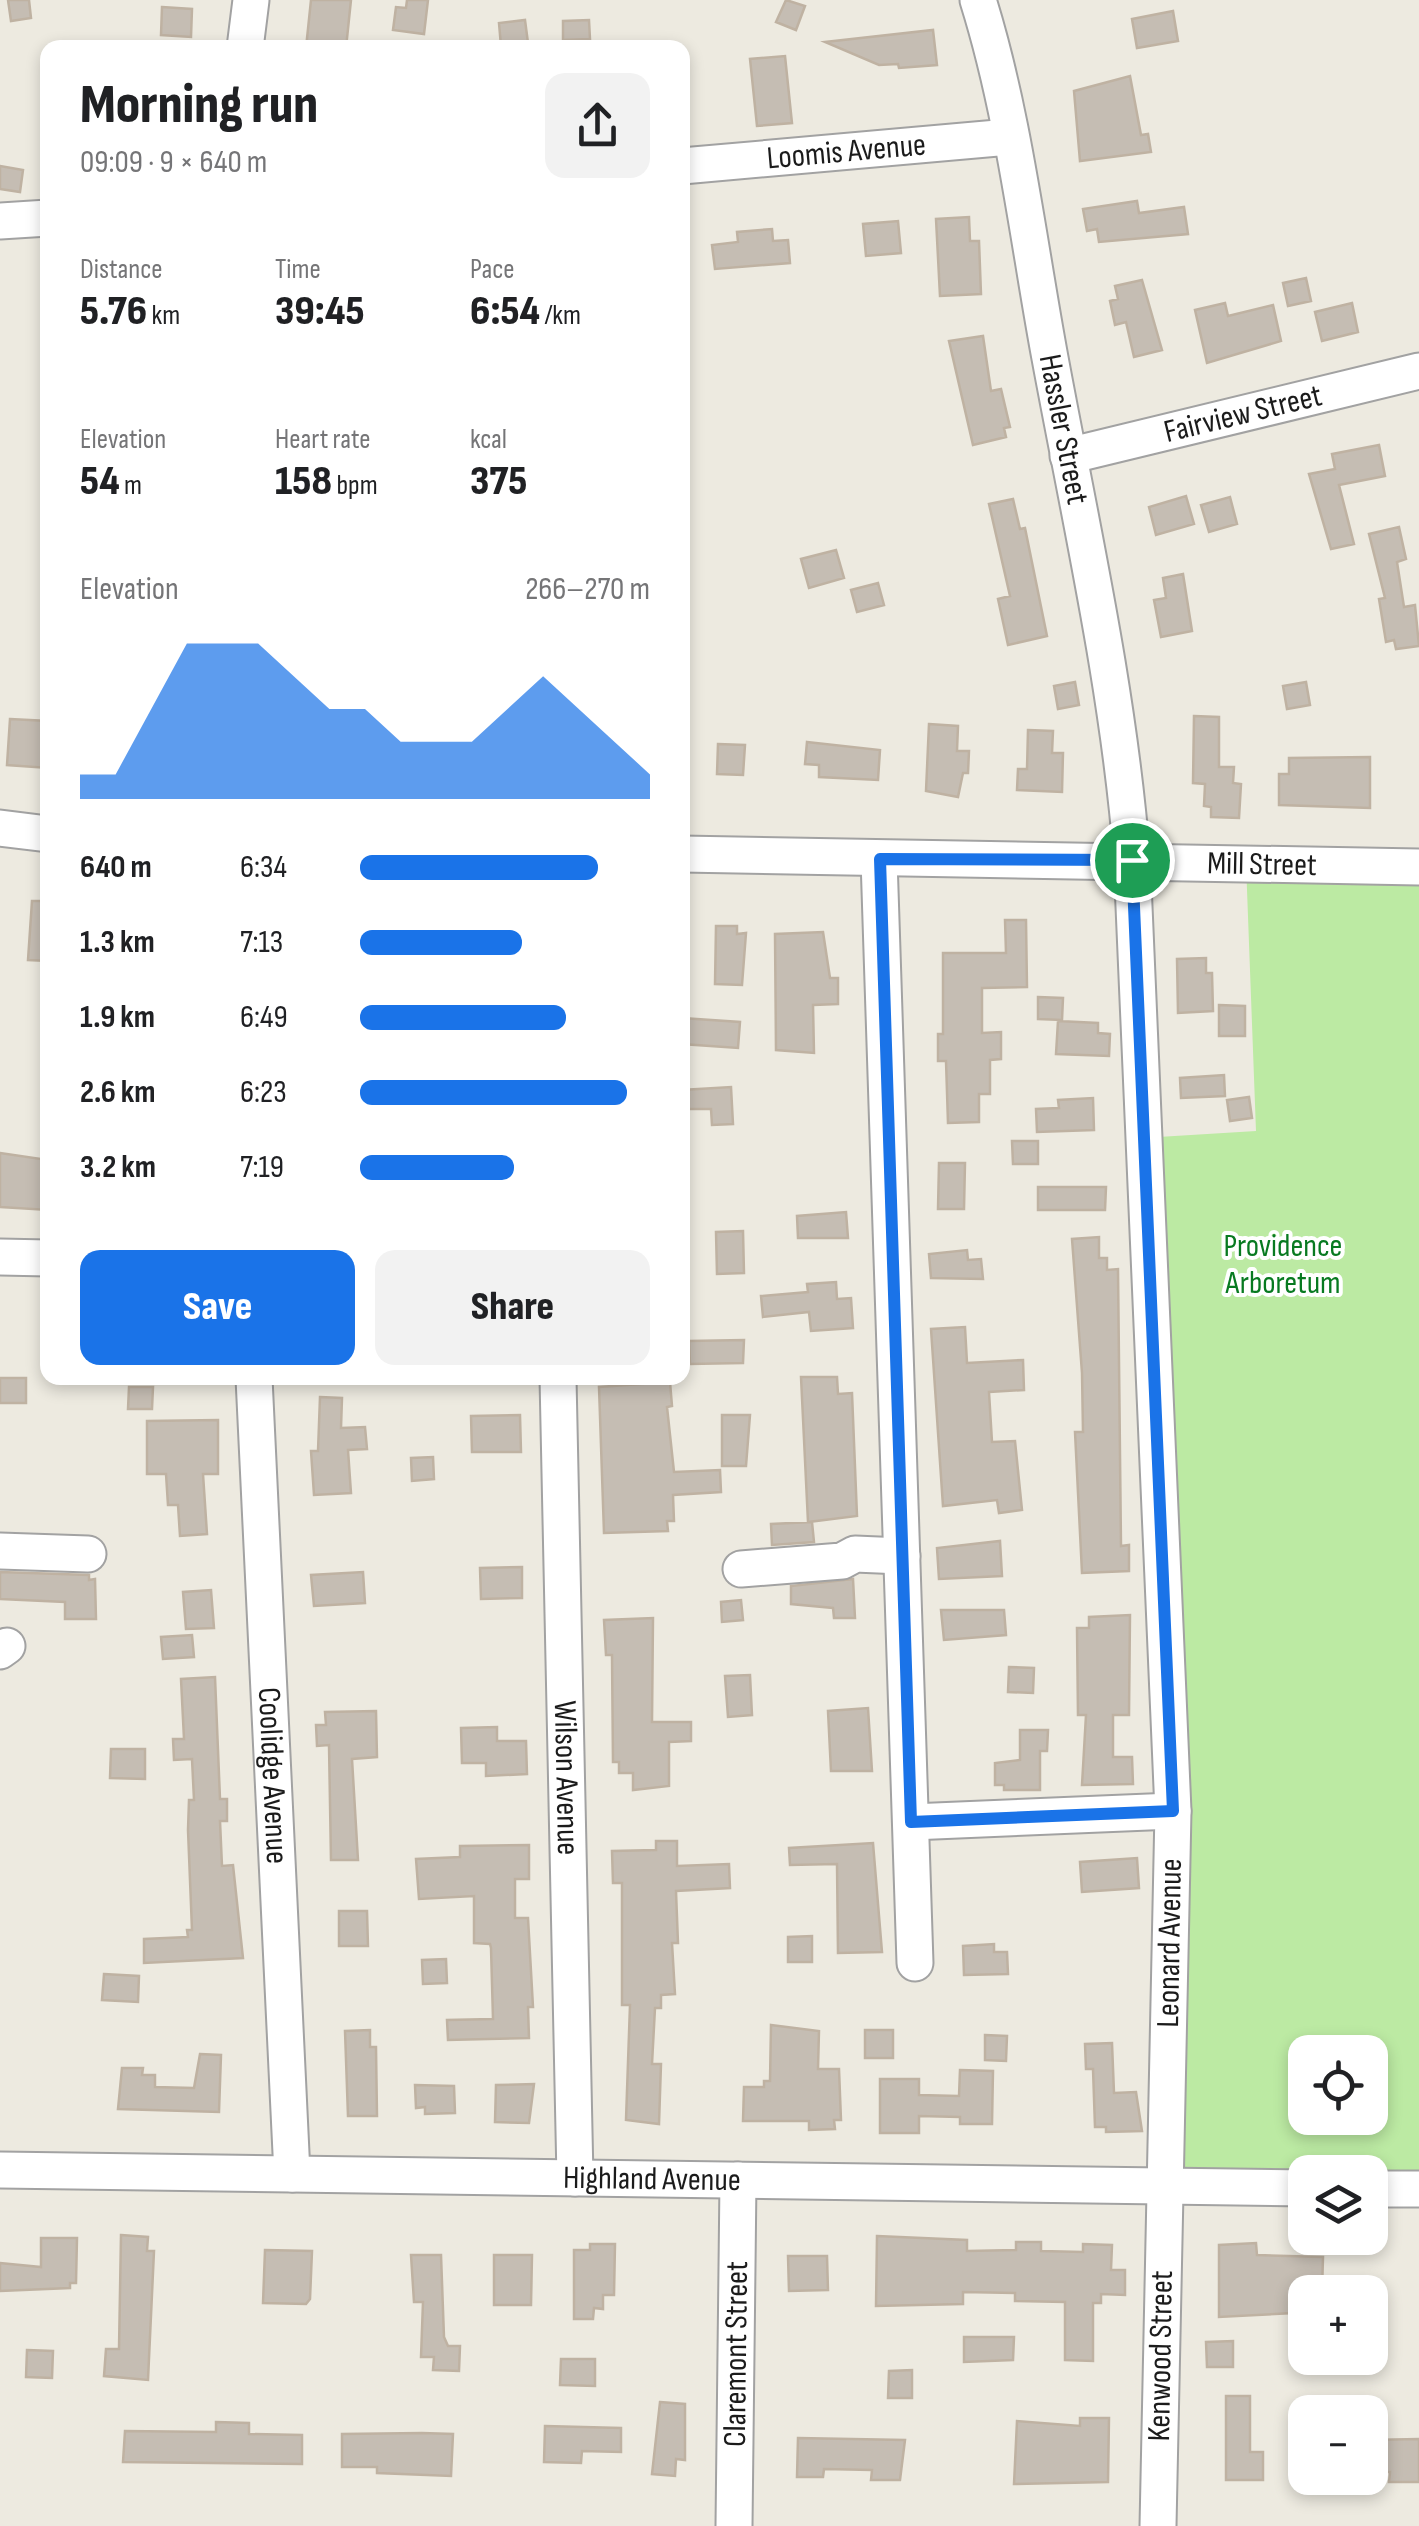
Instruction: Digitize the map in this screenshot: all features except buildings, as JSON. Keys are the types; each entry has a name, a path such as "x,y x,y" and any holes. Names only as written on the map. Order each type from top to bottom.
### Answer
{"street":[{"path":"246,40 251,0"},
{"name":"Hassler Street","path":"978,0 1009,138 1124,764 1132,860"},
{"name":"Loomis Avenue","path":"690,165 1009,138"},
{"path":"0,221 40,218"},
{"name":"Fairview Street","path":"1068,456 1419,372"},
{"path":"0,828 40,833"},
{"name":"Mill Street","path":"690,854 1419,868"},
{"path":"880,859 915,1963"},
{"name":"Leonard Avenue","path":"1132,860 1173,1811 1165,2186"},
{"path":"0,1257 40,1258"},
{"name":"Coolidge Avenue","path":"254,1385 292,2174"},
{"name":"Wilson Avenue","path":"558,1385 576,2178"},
{"path":"0,1551 88,1554"},
{"path":"741,1569 842,1562 855,1554 902,1556"},
{"path":"911,1822 1173,1811"},
{"name":"Highland Avenue","path":"0,2170 1288,2188"},
{"name":"Claremont Street","path":"734,2526 738,2180"},
{"name":"Kenwood Street","path":"1158,2526 1165,2186"},
{"path":"1388,2189 1419,2190"}],"green space":[{"name":"Providence Arboretum","path":"1246,863 1419,867 1419,2189 1388,2178 1388,2155 1288,2155 1288,2174 1165,2186 1142,1138 1256,1131"}],"route":[{"path":"880,859 1132,860 1173,1811 911,1822 880,859"}]}
